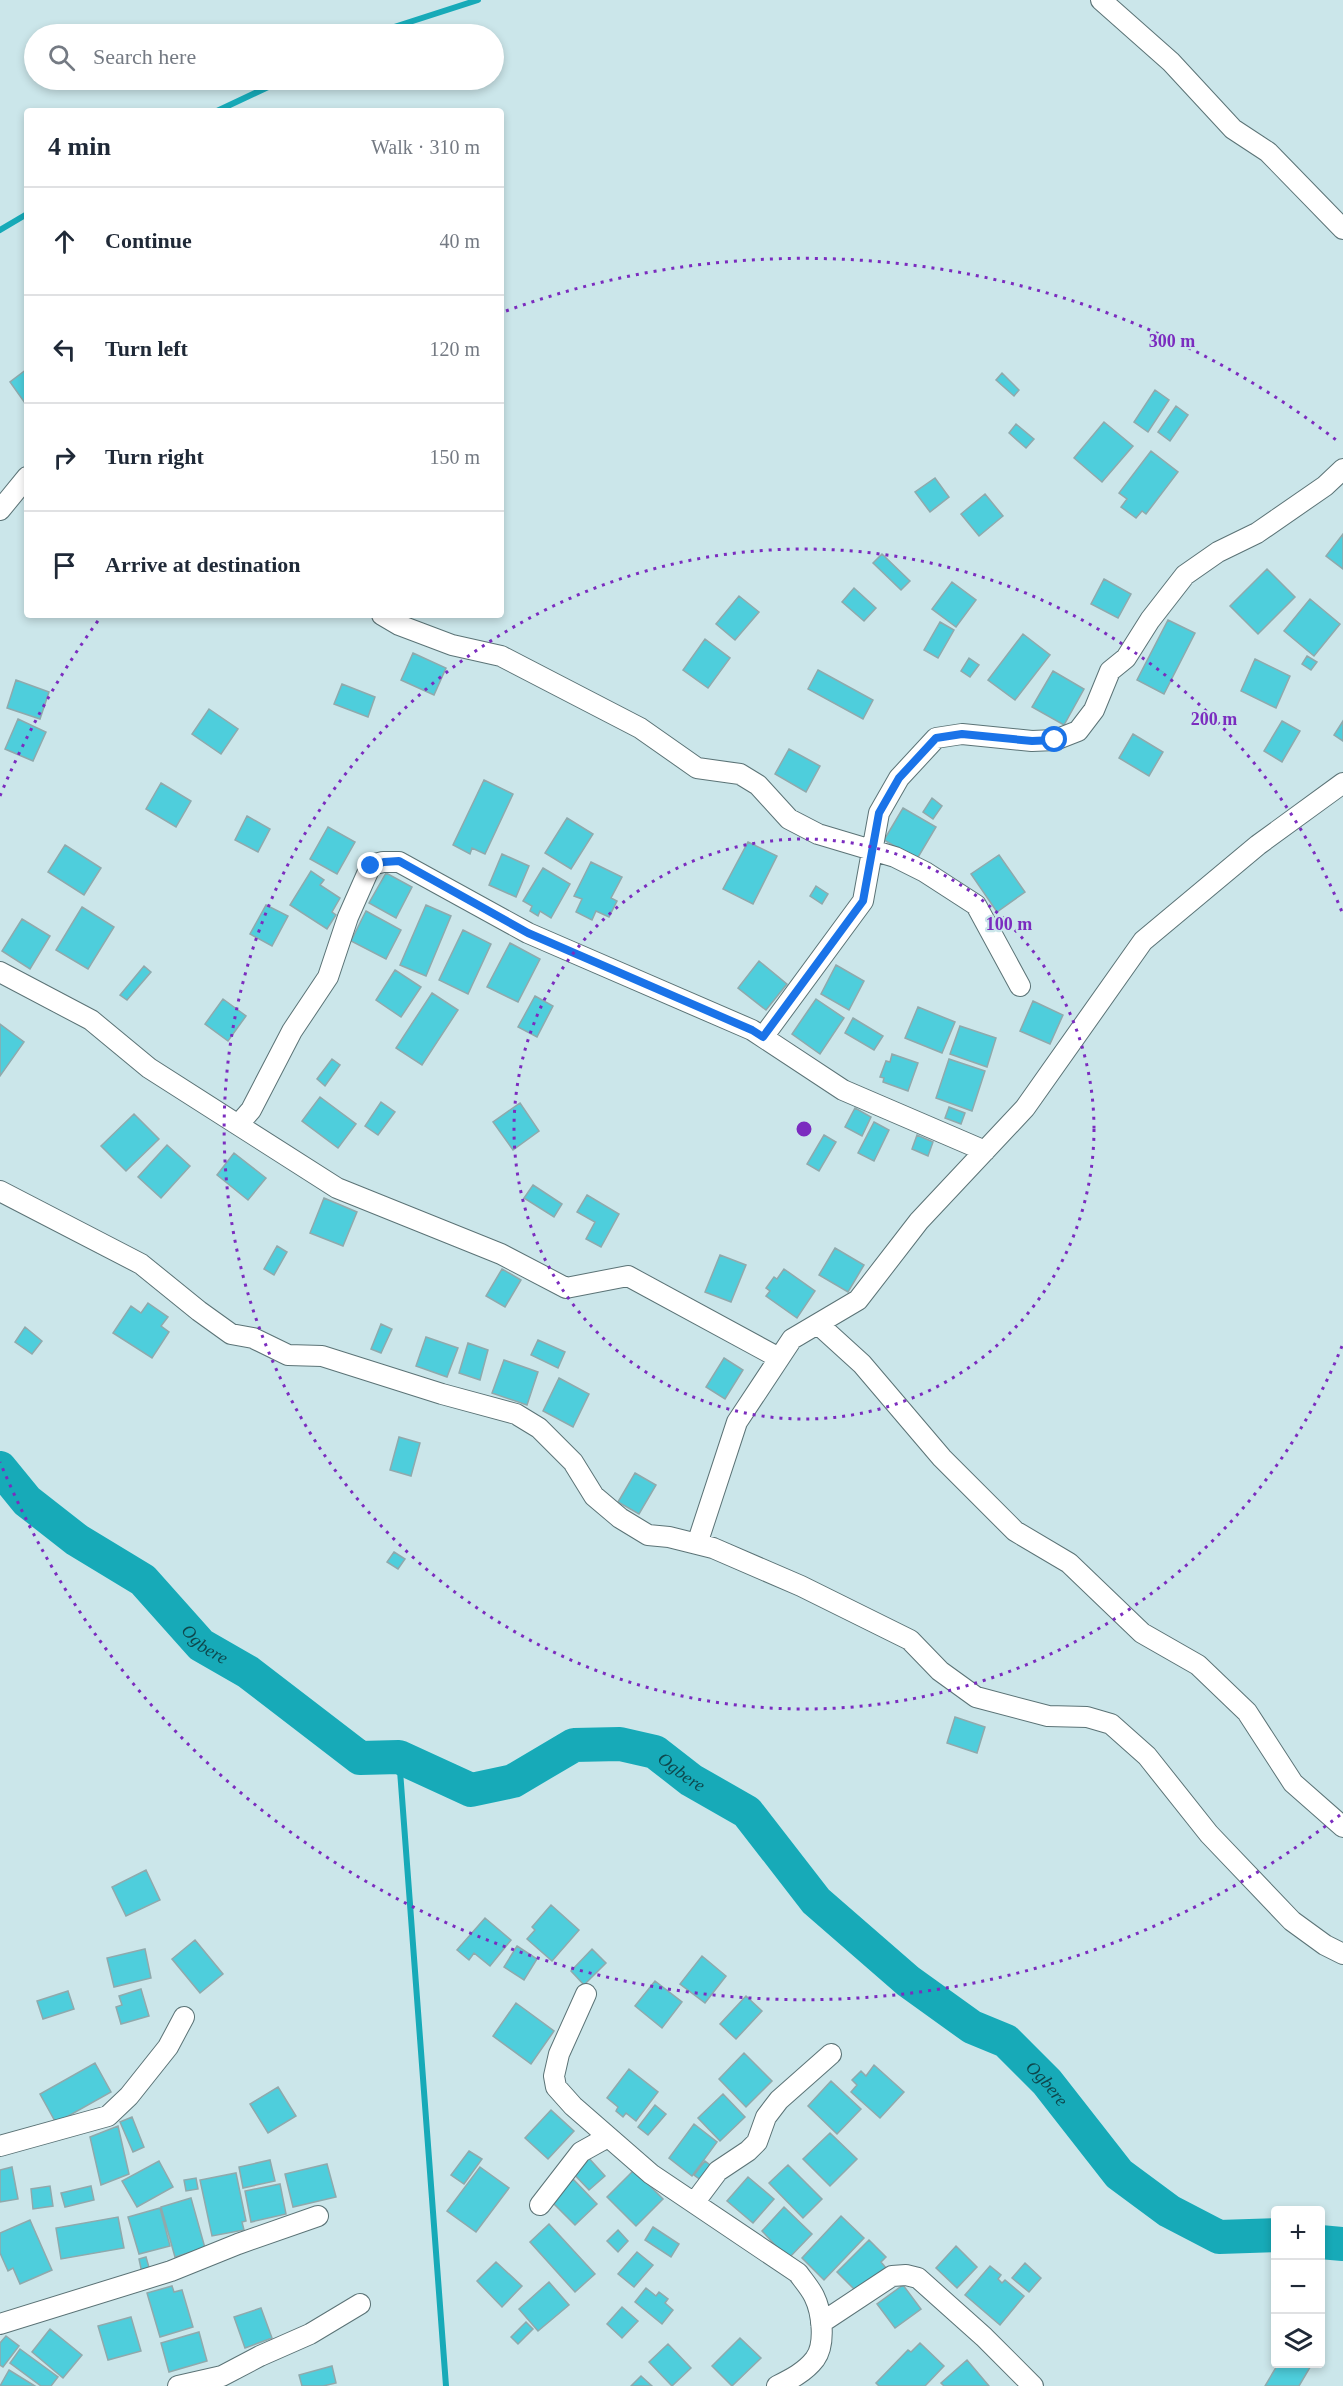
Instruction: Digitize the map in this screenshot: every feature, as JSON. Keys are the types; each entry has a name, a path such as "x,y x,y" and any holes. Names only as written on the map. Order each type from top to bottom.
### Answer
{"street":[{"path":"1101,0 1171,62 1233,129 1268,152 1343,229"},
{"path":"763,1037 863,901 879,813 899,778 936,738 962,734 1032,741 1055,740 1078,731 1094,710 1110,671 1126,658 1150,620 1185,575 1218,552 1257,533 1325,486 1343,469"},
{"path":"0,510 24,481"},
{"path":"387,618 399,625 452,645 501,656 640,728 698,768 740,774 758,785 789,819 818,834 895,857 925,872 976,905 1020,986"},
{"path":"696,1544 737,1422 792,1339 858,1300 919,1221 1025,1108 1143,941 1258,845 1343,783"},
{"path":"238,1125 251,1110 292,1031 328,977 348,916 371,866 399,861 528,933 752,1030 843,1090 985,1151"},
{"path":"0,972 91,1020 149,1068 337,1188 501,1254 566,1288 628,1276 779,1358"},
{"path":"0,1191 141,1264 231,1334 253,1338 288,1355 322,1356 442,1394 516,1414 539,1428 573,1462 594,1496 620,1518 648,1535 713,1548 801,1586 910,1640 940,1671 976,1697 1048,1716 1087,1717 1111,1724 1147,1756 1209,1834 1292,1921 1325,1945 1343,1954"},
{"path":"818,1323 862,1364 942,1458 1014,1532 1069,1563 1143,1633 1198,1665 1247,1712 1293,1783 1343,1827"},
{"path":"586,1994 560,2054 554,2076 556,2087 573,2106 651,2174 798,2273 815,2297 821,2323 821,2346 815,2358 799,2374 777,2386"},
{"path":"0,2146 108,2116 129,2096 168,2047 184,2017"},
{"path":"694,2203 718,2171 748,2151 757,2142 766,2117 779,2100 831,2054"},
{"path":"540,2205 581,2152 608,2137"},
{"path":"0,2324 171,2271 238,2244 318,2216"},
{"path":"821,2323 892,2276 906,2275 918,2278 984,2337 1033,2386"},
{"path":"178,2386 222,2376 310,2334 360,2304"}],"building":[{"path":"24,371 24,402 10,382"},
{"path":"1002,373 1019,390 1014,396 996,380"},
{"path":"1155,390 1169,400 1148,432 1134,422"},
{"path":"1176,406 1188,415 1170,441 1158,432"},
{"path":"1104,422 1133,446 1102,482 1074,458"},
{"path":"1016,424 1034,439 1026,448 1009,433"},
{"path":"1151,451 1178,472 1146,514 1142,511 1136,518 1121,507 1127,499 1119,493"},
{"path":"935,478 949,497 930,512 915,492"},
{"path":"985,494 1003,516 979,536 961,514"},
{"path":"1343,534 1343,569 1326,556"},
{"path":"882,554 910,581 901,590 873,563"},
{"path":"1267,569 1295,597 1258,634 1230,606"},
{"path":"1104,579 1131,594 1118,618 1091,604"},
{"path":"952,582 976,600 956,627 932,609"},
{"path":"854,588 876,608 864,621 842,602"},
{"path":"739,596 759,612 735,640 716,624"},
{"path":"1310,599 1340,624 1314,656 1284,631"},
{"path":"1168,620 1195,633 1164,694 1137,680"},
{"path":"940,622 954,630 938,658 924,650"},
{"path":"1023,634 1050,655 1015,700 988,680"},
{"path":"705,639 730,658 708,688 683,670"},
{"path":"413,653 446,668 434,695 401,680"},
{"path":"1307,656 1317,662 1311,670 1302,664"},
{"path":"969,658 979,665 970,677 961,671"},
{"path":"1255,659 1290,676 1276,708 1241,691"},
{"path":"818,670 873,700 863,719 808,689"},
{"path":"1053,671 1084,689 1064,725 1032,707"},
{"path":"16,680 49,692 40,719 7,708"},
{"path":"342,684 375,697 368,717 334,704"},
{"path":"209,709 238,729 221,754 192,734"},
{"path":"18,719 46,732 33,761 5,749"},
{"path":"1282,721 1300,731 1282,762 1264,751"},
{"path":"1343,721 1343,741 1334,735"},
{"path":"1133,734 1163,752 1149,776 1119,758"},
{"path":"789,749 820,766 806,792 775,774"},
{"path":"484,780 513,794 485,854 472,848 470,854 453,845"},
{"path":"161,783 191,801 176,827 146,809"},
{"path":"932,798 942,806 933,819 923,812"},
{"path":"903,808 936,827 917,859 884,840"},
{"path":"247,816 270,829 258,852 235,840"},
{"path":"567,818 593,834 571,869 545,853"},
{"path":"328,827 355,842 337,874 310,859"},
{"path":"748,842 777,856 753,904 723,889"},
{"path":"65,845 101,868 84,895 48,872"},
{"path":"502,854 529,866 516,897 489,885"},
{"path":"999,855 1025,892 997,912 971,874"},
{"path":"591,862 622,877 611,898 617,901 609,917 596,911 592,920 576,912 582,899 574,896"},
{"path":"543,868 570,884 551,918 540,911 538,916 530,911 532,906 523,901"},
{"path":"311,871 324,880 320,885 340,898 332,912 336,915 327,929 290,905"},
{"path":"386,873 412,887 396,918 369,903"},
{"path":"816,886 828,894 822,904 810,896"},
{"path":"266,905 288,916 272,946 250,934"},
{"path":"426,905 451,916 426,976 400,965"},
{"path":"82,907 114,927 88,969 56,950"},
{"path":"366,911 401,930 386,959 351,941"},
{"path":"22,919 50,936 30,969 2,951"},
{"path":"463,930 491,944 468,994 439,980"},
{"path":"510,943 540,959 518,1002 487,987"},
{"path":"759,961 787,984 766,1010 738,988"},
{"path":"836,965 864,981 849,1010 821,994"},
{"path":"144,966 151,972 127,1000 120,995"},
{"path":"395,970 421,987 401,1017 376,1000"},
{"path":"432,993 458,1010 422,1065 396,1048"},
{"path":"535,996 553,1006 537,1037 518,1027"},
{"path":"223,999 246,1016 228,1041 205,1024"},
{"path":"816,999 844,1018 820,1054 792,1034"},
{"path":"1033,1001 1063,1015 1050,1044 1020,1031"},
{"path":"918,1007 955,1022 942,1053 905,1038"},
{"path":"853,1018 883,1036 874,1050 845,1033"},
{"path":"0,1024 24,1042 0,1076"},
{"path":"960,1026 996,1038 987,1067 950,1054"},
{"path":"892,1054 918,1063 908,1091 883,1082 884,1078 880,1077 886,1061 890,1062"},
{"path":"332,1059 340,1065 325,1086 317,1079"},
{"path":"949,1059 985,1071 972,1111 936,1098"},
{"path":"320,1097 356,1124 338,1148 302,1121"},
{"path":"381,1102 395,1112 378,1135 365,1126"},
{"path":"520,1103 539,1131 513,1150 493,1122"},
{"path":"949,1107 965,1113 961,1124 945,1118"},
{"path":"855,1108 871,1117 862,1136 845,1127"},
{"path":"134,1114 159,1139 126,1171 101,1146"},
{"path":"874,1122 889,1130 874,1161 858,1153"},
{"path":"824,1135 836,1142 819,1171 807,1164"},
{"path":"917,1135 933,1142 928,1156 912,1149"},
{"path":"167,1145 190,1166 161,1198 138,1177"},
{"path":"234,1153 266,1178 248,1200 217,1175"},
{"path":"533,1185 562,1204 554,1217 524,1198"},
{"path":"587,1195 619,1214 601,1247 586,1239 595,1222 577,1212"},
{"path":"324,1198 357,1212 343,1246 310,1233"},
{"path":"277,1246 287,1252 274,1275 264,1269"},
{"path":"835,1248 864,1265 848,1292 819,1275"},
{"path":"720,1255 746,1265 731,1302 705,1292"},
{"path":"502,1269 521,1280 505,1307 486,1296"},
{"path":"784,1269 815,1291 797,1318 766,1296 770,1291 766,1288"},
{"path":"148,1303 168,1317 161,1326 169,1332 152,1358 113,1333 131,1306 141,1313"},
{"path":"381,1324 392,1329 381,1353 371,1349"},
{"path":"25,1327 42,1341 32,1354 15,1342"},
{"path":"426,1337 458,1348 447,1377 416,1366"},
{"path":"538,1340 565,1352 558,1368 531,1355"},
{"path":"468,1343 488,1350 480,1380 459,1373"},
{"path":"724,1358 743,1370 725,1399 706,1387"},
{"path":"504,1360 538,1372 527,1405 492,1393"},
{"path":"559,1378 589,1394 573,1427 543,1411"},
{"path":"399,1437 420,1443 411,1476 390,1470"},
{"path":"635,1473 656,1485 639,1514 618,1502"},
{"path":"394,1552 405,1559 398,1569 387,1562"},
{"path":"955,1717 985,1727 977,1753 947,1743"},
{"path":"146,1870 160,1900 126,1916 112,1887"},
{"path":"551,1905 579,1930 552,1961 527,1939 535,1930 532,1927"},
{"path":"485,1918 511,1940 490,1966 474,1953 469,1960 457,1950"},
{"path":"195,1940 223,1974 200,1993 172,1959"},
{"path":"517,1946 537,1959 524,1980 504,1967"},
{"path":"145,1949 151,1978 114,1987 107,1958"},
{"path":"592,1949 606,1963 584,1985 571,1971"},
{"path":"702,1956 726,1976 705,2003 680,1984"},
{"path":"655,1981 682,2002 662,2028 635,2006"},
{"path":"141,1989 149,2016 121,2024 116,2007 122,2005 119,1996"},
{"path":"68,1991 74,2009 43,2019 37,2001"},
{"path":"746,1996 762,2011 736,2039 720,2024"},
{"path":"516,2003 554,2031 531,2064 493,2036"},
{"path":"744,2053 772,2081 746,2107 719,2079"},
{"path":"95,2063 111,2092 56,2123 40,2094"},
{"path":"874,2065 904,2092 880,2118 851,2092 857,2085 852,2080 861,2071 866,2076"},
{"path":"629,2069 658,2092 636,2121 626,2113 623,2117 616,2111 618,2107 607,2098"},
{"path":"831,2081 861,2109 837,2134 808,2106"},
{"path":"278,2087 296,2116 268,2133 250,2104"},
{"path":"723,2094 745,2117 720,2141 698,2118"},
{"path":"655,2105 666,2114 648,2135 638,2127"},
{"path":"551,2110 574,2131 548,2159 525,2138"},
{"path":"132,2117 144,2147 133,2152 120,2122"},
{"path":"694,2124 717,2142 692,2176 669,2158"},
{"path":"118,2126 129,2174 101,2185 90,2137"},
{"path":"830,2133 857,2159 830,2186 803,2159"},
{"path":"469,2151 482,2159 464,2184 451,2175"},
{"path":"586,2155 605,2176 589,2190 570,2170"},
{"path":"270,2160 275,2181 243,2188 239,2167"},
{"path":"159,2161 173,2187 137,2207 122,2181"},
{"path":"705,2161 715,2169 705,2183 694,2175"},
{"path":"327,2164 336,2197 293,2207 285,2174"},
{"path":"788,2165 822,2199 803,2218 769,2183"},
{"path":"12,2167 18,2199 0,2202 0,2170"},
{"path":"480,2167 509,2188 476,2232 447,2211"},
{"path":"634,2170 663,2199 636,2226 607,2197"},
{"path":"236,2173 246,2221 242,2222 244,2230 212,2236 200,2180"},
{"path":"748,2177 774,2199 753,2223 727,2201"},
{"path":"196,2178 198,2189 186,2191 184,2180"},
{"path":"573,2179 597,2204 575,2225 551,2201"},
{"path":"280,2184 286,2214 251,2222 245,2191"},
{"path":"50,2186 53,2206 33,2209 31,2189"},
{"path":"91,2186 94,2200 65,2207 61,2193"},
{"path":"191,2198 205,2248 175,2257 161,2207"},
{"path":"784,2207 812,2234 788,2259 762,2231"},
{"path":"160,2208 170,2246 139,2254 128,2217"},
{"path":"841,2216 864,2238 824,2280 802,2258"},
{"path":"118,2217 124,2248 61,2259 56,2228"},
{"path":"30,2220 52,2270 20,2284 13,2268 8,2271 0,2253 0,2233"},
{"path":"549,2224 595,2274 575,2292 530,2242"},
{"path":"653,2227 679,2244 671,2257 645,2240"},
{"path":"618,2230 628,2241 618,2252 607,2241"},
{"path":"869,2240 886,2257 881,2262 886,2268 859,2294 837,2272"},
{"path":"956,2246 977,2267 957,2288 936,2268"},
{"path":"637,2252 653,2265 634,2287 618,2274"},
{"path":"146,2257 150,2271 142,2273 139,2259"},
{"path":"496,2262 522,2286 502,2307 477,2281"},
{"path":"1025,2263 1041,2278 1029,2292 1012,2278"},
{"path":"990,2266 1001,2275 998,2279 1002,2283 1005,2280 1024,2296 1000,2325 965,2295"},
{"path":"549,2282 569,2305 538,2331 519,2309"},
{"path":"903,2285 921,2309 895,2328 877,2304"},
{"path":"172,2286 174,2292 182,2290 193,2327 160,2337 147,2293"},
{"path":"646,2288 656,2296 659,2292 668,2299 665,2303 673,2310 662,2324 635,2302"},
{"path":"622,2307 638,2321 622,2338 607,2324"},
{"path":"261,2308 272,2338 245,2348 234,2317"},
{"path":"131,2317 141,2351 108,2360 98,2326"},
{"path":"526,2322 533,2329 518,2344 511,2337"},
{"path":"50,2329 82,2355 63,2378 32,2352"},
{"path":"199,2332 207,2361 169,2372 161,2343"},
{"path":"6,2336 19,2346 3,2367 0,2365 0,2343"},
{"path":"740,2338 761,2358 732,2386 712,2366"},
{"path":"920,2343 944,2366 925,2386 879,2386 876,2383 908,2350 911,2352"},
{"path":"668,2344 691,2368 672,2386 649,2362"},
{"path":"20,2349 58,2377 51,2386 41,2386 10,2363"},
{"path":"967,2360 989,2386 944,2386 941,2383"},
{"path":"332,2366 336,2383 323,2386 302,2386 299,2375"},
{"path":"1276,2368 1310,2368 1299,2386 1265,2386"},
{"path":"9,2370 35,2386 0,2386"},
{"path":"641,2376 652,2386 631,2386"}],"waterway":[{"path":"403,24 478,0"},
{"path":"223,108 262,90"},
{"path":"0,230 24,216"},
{"name":"Ogbere","path":"0,1468 27,1501 77,1540 143,1580 201,1645 248,1672 360,1758 399,1757 471,1790 513,1781 574,1745 620,1744 655,1752 691,1780 747,1812 816,1901 908,1981 972,2027 1006,2041 1047,2082 1119,2174 1169,2211 1219,2237 1271,2235"},
{"path":"399,1757 446,2386"},
{"name":"Ogbere","path":"1325,2242 1343,2244"}],"route":[{"path":"371,866 399,861 528,933 752,1030 763,1037 863,901 879,813 899,778 936,738 962,734 1032,741 1055,740"}]}
